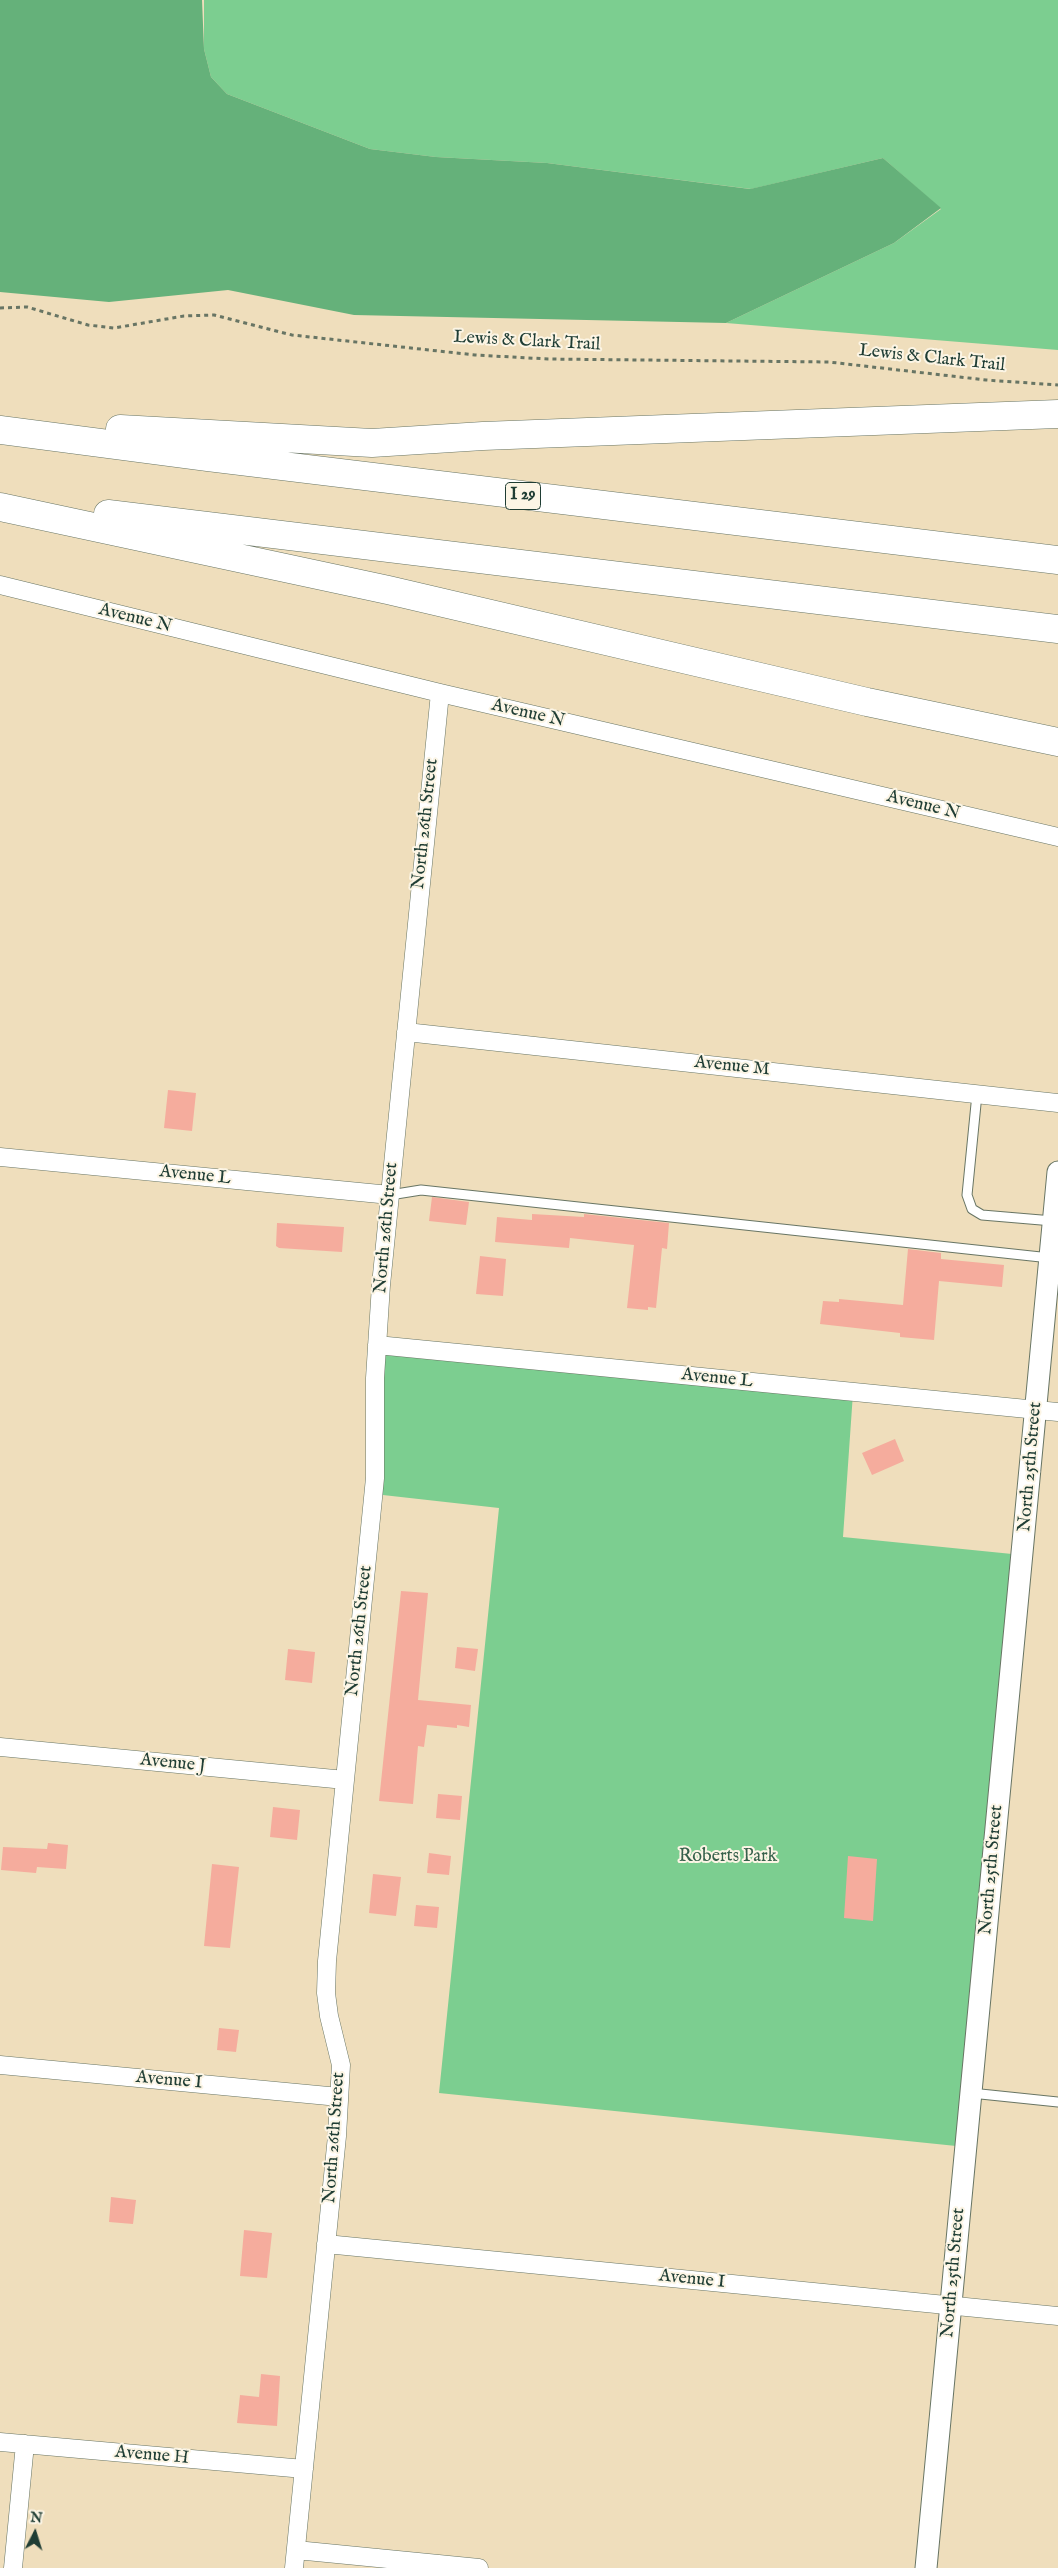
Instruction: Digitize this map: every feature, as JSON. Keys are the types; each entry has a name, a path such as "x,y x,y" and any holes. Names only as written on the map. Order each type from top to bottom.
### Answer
{"highway":[{"path":"0,423 372,443 484,436 1058,414"},
{"name":"I 29","path":"0,430 208,458 1052,559"},
{"path":"0,502 282,534 1051,628"},
{"path":"0,507 388,590 867,702 1058,742"}],"street":[{"name":"Avenue N","path":"0,585 440,693 1058,837"},
{"name":"North 26th Street","path":"294,2568 326,2244 341,2065 326,1993 327,1961 375,1478 377,1345 390,1195 440,693"},
{"name":"Avenue M","path":"406,1032 1058,1103"},
{"name":"Avenue L","path":"0,1157 390,1195"},
{"name":"North 25th Street","path":"926,2568 1058,1174"},
{"name":"Avenue L","path":"377,1345 1058,1412"},
{"name":"Avenue J","path":"0,1747 345,1780"},
{"name":"Avenue I","path":"0,2065 339,2097"},
{"name":"Avenue I","path":"326,2244 1058,2316"},
{"name":"Avenue H","path":"0,2442 304,2469"},
{"path":"13,2568 25,2444"},
{"path":"296,2550 479,2568"}],"lane":[{"path":"977,1094 968,1195 972,1209 982,1215 1053,1240"},
{"path":"390,1195 421,1190 1053,1240"},
{"path":"971,2093 1058,2102"}],"path":[{"name":"Lewis & Clark Trail","path":"0,308 28,307 88,325 114,328 184,316 214,315 292,335 475,355 548,359 829,362 986,380 1058,385"}],"green space":[{"path":"0,0 202,0 204,49 211,77 227,94 370,149 436,157 547,163 750,189 883,158 941,208 894,243 726,323 354,315 228,290 109,302 0,292"},
{"path":"204,0 1058,0 1058,350 726,323 894,243 941,209 883,158 751,189 547,163 436,157 370,149 227,94 211,77 204,49"},
{"name":"Roberts Park","path":"377,1345 853,1393 843,1537 1022,1555 966,2147 439,2093 499,1508 374,1494"}],"building":[{"path":"168,1090 196,1093 192,1131 164,1128"},
{"path":"432,1197 469,1202 466,1225 429,1221"},
{"path":"532,1214 584,1217 584,1214 669,1223 667,1249 662,1248 656,1308 648,1307 648,1310 627,1308 634,1245 570,1238 569,1248 495,1242 497,1217 532,1220"},
{"path":"277,1223 344,1227 342,1252 279,1248 276,1246"},
{"path":"908,1249 941,1253 941,1259 1004,1265 1002,1287 939,1281 934,1340 900,1337 900,1333 820,1324 823,1301 839,1302 839,1299 903,1305"},
{"path":"480,1256 506,1259 503,1296 476,1294"},
{"path":"895,1439 904,1461 872,1475 862,1453"},
{"path":"401,1591 428,1593 418,1700 471,1705 469,1727 457,1725 457,1728 427,1725 424,1747 418,1746 413,1804 379,1801"},
{"path":"457,1647 478,1649 475,1671 455,1668"},
{"path":"288,1649 315,1652 312,1683 285,1680"},
{"path":"438,1794 462,1796 460,1820 436,1818"},
{"path":"273,1807 300,1810 297,1840 270,1837"},
{"path":"48,1843 68,1845 66,1869 37,1867 36,1873 1,1870 3,1847 47,1849"},
{"path":"429,1853 451,1856 449,1875 427,1873"},
{"path":"848,1856 877,1859 873,1921 844,1918"},
{"path":"212,1864 239,1867 230,1948 204,1946"},
{"path":"373,1874 401,1877 396,1916 369,1913"},
{"path":"416,1905 439,1907 437,1928 414,1926"},
{"path":"219,2028 239,2030 236,2052 217,2050"},
{"path":"111,2197 136,2200 133,2224 109,2222"},
{"path":"244,2230 272,2233 267,2278 240,2276"},
{"path":"261,2374 280,2376 277,2426 237,2423 240,2395 259,2397"}]}
